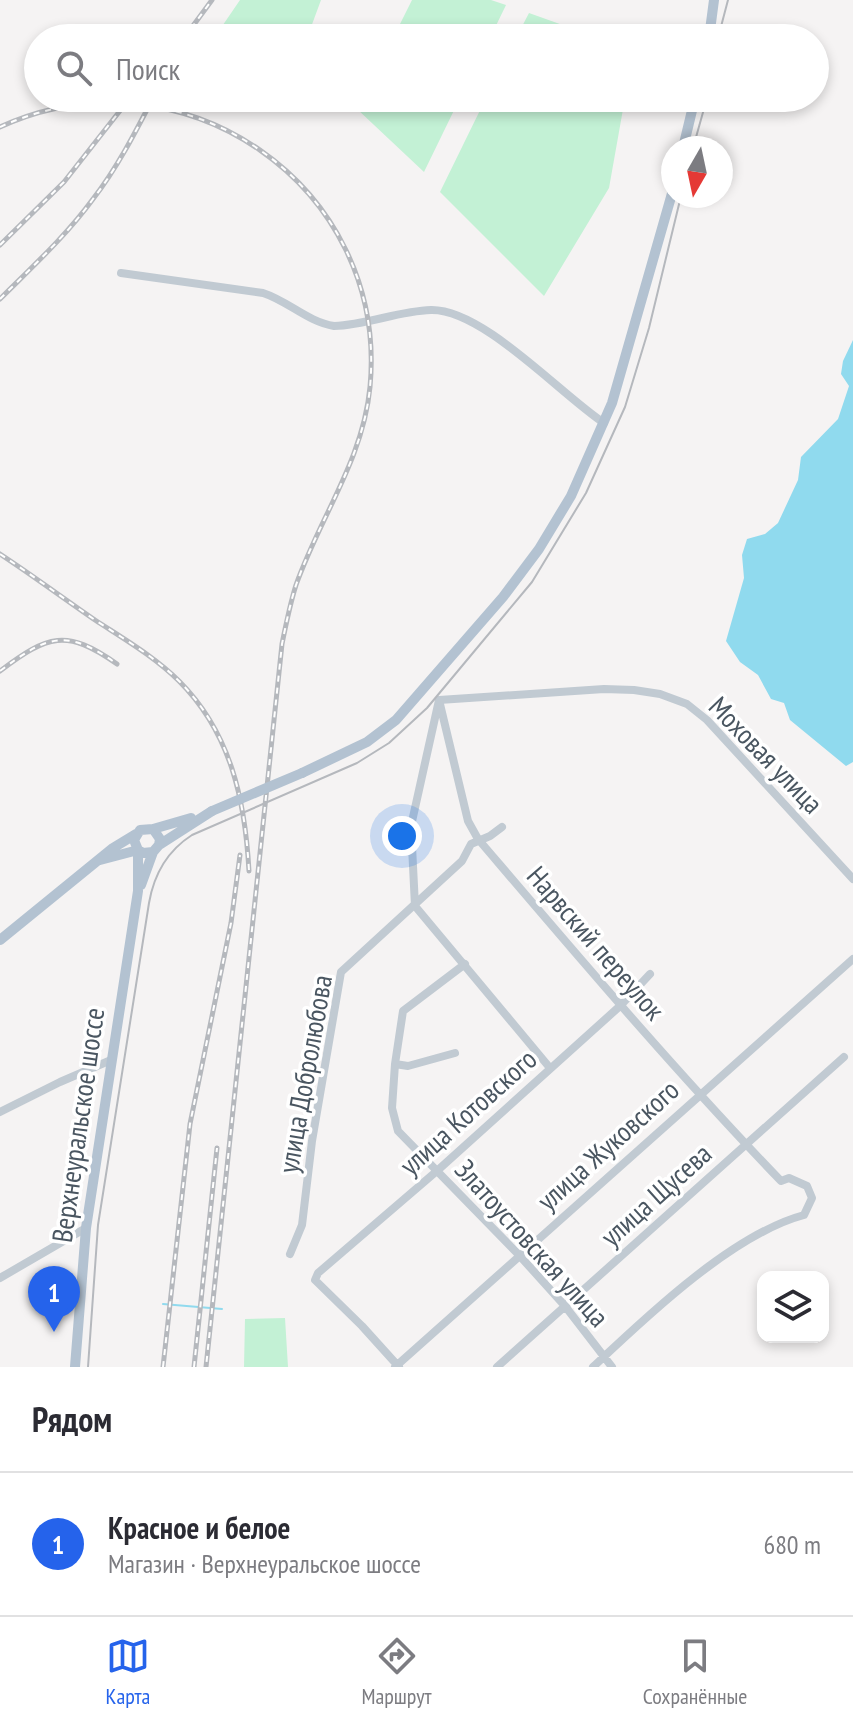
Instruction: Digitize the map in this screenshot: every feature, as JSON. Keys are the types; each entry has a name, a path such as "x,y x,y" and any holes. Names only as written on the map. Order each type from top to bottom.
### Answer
{"main road":[{"path":"711,24 714,0"},
{"path":"686,136 692,112"},
{"path":"0,940 113,848 140,830 212,811 367,742 396,720 427,687 503,597 539,549 571,496 624,369 668,208"},
{"path":"100,860 138,850 148,853 212,811"},
{"path":"138,891 160,839 153,829"},
{"path":"136,834 138,891"},
{"name":"Верхнеуральское шоссе","path":"75,1367 86,1228 138,891"}],"street":[{"path":"121,273 263,293 280,298 324,324 345,325 431,310 461,316 490,334 578,406 604,423"},
{"path":"427,687 439,700 411,826 415,906 550,1068"},
{"name":"Моховая улица","path":"439,700 604,689 660,694 687,704 707,720 853,879"},
{"name":"Нарвский переулок","path":"439,700 468,821 478,839 620,1006 745,1144 781,1181 789,1178 807,1186 812,1198 804,1215 782,1221 714,1261 603,1357"},
{"name":"улица Добролюбова","path":"290,1254 302,1225 312,1141 341,972 462,861 478,839 490,836 502,827"},
{"name":"улица Жуковского","path":"397,1366 853,959"},
{"name":"Златоустовская улица","path":"465,964 403,1011 392,1108 398,1131 519,1255 565,1306 612,1367"},
{"name":"улица Котовского","path":"397,1366 315,1280 318,1273 438,1170 620,1006 650,974"},
{"path":"395,1064 408,1066 455,1053"},
{"name":"улица Щусева","path":"497,1367 844,1057"},
{"path":"0,1112 111,1060"},
{"path":"0,1278 86,1228"},
{"path":"593,1367 603,1357"}],"green space":[{"path":"240,0 321,0 312,24 224,24"},
{"path":"412,0 491,0 506,5 497,24 400,24"},
{"path":"529,13 560,24 523,24"},
{"path":"360,112 453,112 424,172"},
{"path":"479,112 623,112 609,188 544,296 440,192"},
{"path":"285,1318 288,1367 244,1367 245,1319"}],"water":[{"path":"853,340 853,762 846,766 790,720 784,703 771,699 758,675 740,662 726,641 744,578 742,555 747,539 765,534 778,523 798,480 801,457 838,419 849,386 841,374 843,361"}],"waterway":[{"path":"163,1304 222,1309"}],"tram line":[{"path":"722,24 728,0"},
{"path":"696,136 703,112"},
{"path":"88,1367 98,1225 149,903 158,873 175,848 192,835 357,763 389,743 427,708 532,582 586,493 625,407 649,328 678,208"}],"railway":[{"path":"194,24 212,0"},
{"path":"0,127 49,112"},
{"path":"0,245 64,182 119,112"},
{"path":"0,299 83,213 118,163 145,112"},
{"path":"170,112 202,120 260,150 309,194 346,249 367,314 370,387 359,439 296,585 282,644 206,1367"},
{"path":"0,554 150,656 197,701 223,745 232,769 244,819 249,871"},
{"path":"0,671 31,650 57,640 84,645 117,664"},
{"path":"163,1367 190,1124 231,923 240,855"},
{"path":"194,1367 217,1148"}],"place":[{"name":"Красное и белое","path":"54,1332"}]}
